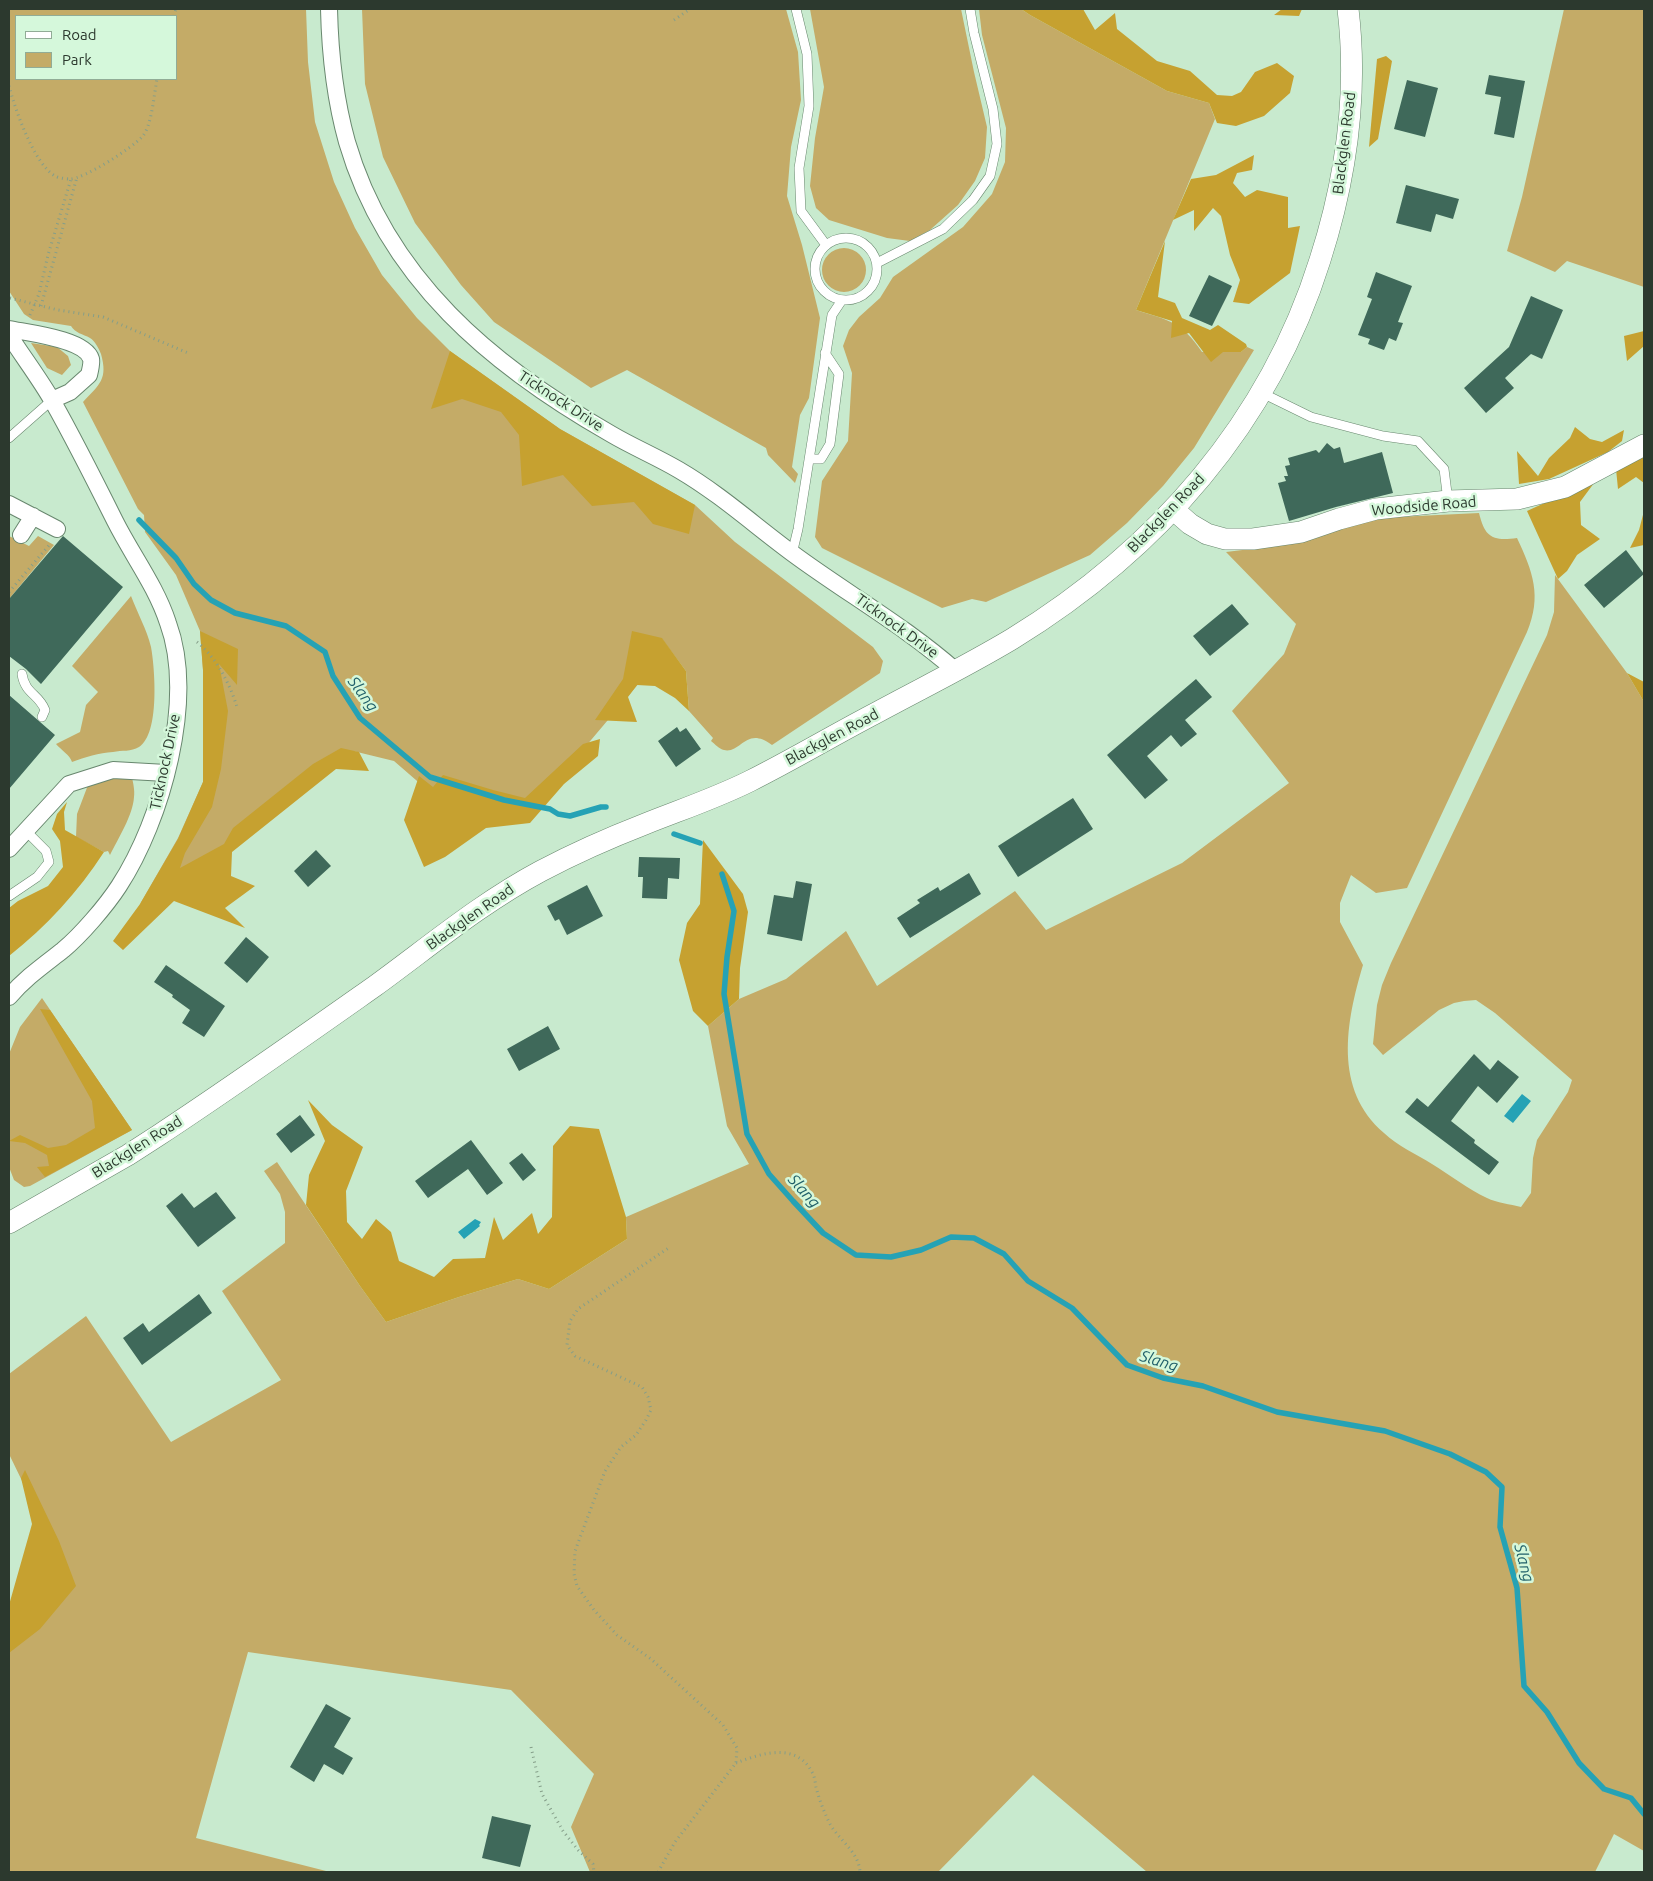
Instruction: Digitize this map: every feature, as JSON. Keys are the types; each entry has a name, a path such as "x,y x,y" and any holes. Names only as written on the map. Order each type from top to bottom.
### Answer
{"street":[{"name":"Ticknock Drive","path":"329,9 335,84 347,142 356,169 378,218 394,245 428,292 478,343 531,383 612,435 679,470 704,486 792,554 918,638 956,671"},
{"name":"Blackglen Road","path":"9,1223 128,1155 177,1124 376,985 460,921 523,881 586,849 750,781 956,671 1016,637 1092,584 1128,554 1174,510 1221,454 1262,393 1288,343 1308,298 1337,203 1343,170 1350,110 1351,74 1348,9"},
{"path":"9,329 67,341 84,348 91,360 89,375 70,392 52,400"},
{"name":"Ticknock Drive","path":"9,335 52,400 119,530 154,591 168,623 176,653 178,690 175,730 166,773 154,818 139,852 118,888 87,925 65,948 20,984 9,997"},
{"name":"Woodside Road","path":"1174,510 1190,524 1207,534 1225,539 1253,538 1301,532 1338,519 1376,509 1448,501 1511,500 1565,487 1644,445"},
{"path":"9,504 58,529"},
{"path":"21,535 33,516"},
{"path":"9,848 69,784 112,770 166,773"}],"lane":[{"path":"796,9 807,54 810,106 799,168 801,211 826,245"},
{"path":"877,263 943,229 973,200 990,176 997,144 994,118 970,9"},
{"path":"846,238 866,245 873,253 877,263 877,273 869,290 852,300 832,298 824,292 817,283 815,263 819,253 826,245 835,240 846,238"},
{"path":"792,554 798,529 832,315 842,300"},
{"path":"809,459 821,459 830,444 839,374 825,353"},
{"path":"1262,393 1311,417 1383,436 1418,441 1444,469 1448,501"},
{"path":"9,438 52,400"},
{"path":"22,674 23,684 31,694 42,702 45,710 42,717"},
{"path":"9,896 37,877 49,862 46,851 26,831"}],"path":[{"path":"674,20 690,9"},
{"path":"27,321 39,294 48,255 71,180 109,162 142,137 148,125 157,80"},
{"path":"9,86 30,143 45,166 56,176 71,180"},
{"path":"41,306 77,176"},
{"path":"10,298 41,306 103,317 188,353"},
{"path":"9,592 58,534 58,529"},
{"path":"196,642 206,650 232,688 237,707"},
{"path":"670,1247 578,1309 570,1320 566,1345 574,1356 642,1387 648,1397 651,1410 636,1435 621,1447 605,1471 575,1552 574,1574 577,1586 594,1610 617,1635 651,1659 723,1725 737,1748 736,1763"},
{"path":"531,1747 542,1794 563,1831 578,1850 593,1864 594,1872"},
{"path":"658,1872 675,1842 736,1763 759,1754 777,1752 791,1754 803,1760 813,1773 819,1795 831,1825 850,1847 860,1867 860,1872"}],"green space":[{"path":"9,9 306,9 308,62 315,122 334,182 355,228 382,275 417,318 450,351 560,429 695,505 735,542 873,647 883,661 880,673 772,745 756,738 750,739 730,750 724,750 711,741 713,738 689,711 686,671 662,639 651,669 575,759 503,823 439,800 394,761 353,751 210,861 140,904 178,838 203,782 203,670 200,631 176,575 145,532 144,515 138,509 83,402 101,381 103,375 103,363 98,348 92,339 77,332 71,326 33,320 24,314 9,291"},
{"path":"362,9 786,9 798,52 801,100 791,147 787,196 802,245 820,318 809,398 800,415 792,467 798,474 795,483 768,455 766,448 627,370 591,388 494,322 461,285 415,223 383,157 365,84"},
{"path":"810,9 961,9 987,127 985,158 975,181 958,205 930,230 910,241 887,238 829,220 816,208 810,186 815,138 824,87"},
{"path":"979,9 1021,9 1167,91 1209,103 1215,119 1136,310 1166,320 1181,328 1202,352 1241,352 1247,347 1254,350 1194,448 1163,486 1127,523 1090,555 986,602 972,599 942,608 822,548 815,537 822,481 848,441 852,373 843,346 849,330 859,317 880,298 893,277 963,227 992,194 1005,162 1006,128 982,35"},
{"path":"1564,9 1644,9 1644,287 1567,261 1555,272 1507,251 1522,197"},
{"path":"848,248 860,254 865,261 865,279 860,286 853,291 840,292 832,289 825,282 822,266 825,258 832,251"},
{"path":"31,343 57,347 68,356 71,365 62,375 47,368"},
{"path":"1388,513 1397,517 1479,513 1484,528 1491,536 1502,539 1517,538 1534,584 1534,607 1527,632 1407,888 1376,893 1351,875 1340,903 1340,922 1363,965 1352,1009 1349,1032 1350,1076 1357,1096 1368,1115 1389,1138 1473,1190 1495,1201 1521,1207 1531,1193 1533,1158 1537,1140 1568,1092 1572,1080 1495,1013 1476,1000 1454,1003 1439,1010 1383,1055 1373,1044 1377,1005 1382,985 1547,635 1554,612 1555,575 1627,673 1644,702 1644,1851 1614,1834 1595,1872 1147,1872 1033,1775 938,1872 590,1872 571,1827 594,1774 511,1690 248,1652 196,1838 330,1872 9,1872 9,1637 72,1584 9,1454 9,1374 86,1316 171,1442 281,1380 222,1291 285,1243 285,1212 280,1194 264,1171 277,1162 386,1322 518,1279 549,1289 627,1239 626,1217 749,1164 727,1126 708,1026 739,999 786,979 846,931 877,986 1015,891 1046,930 1182,863 1289,783 1232,711 1284,654 1296,624 1226,552 1292,544 1357,519"},
{"path":"9,536 29,546 38,536 54,545 9,599"},
{"path":"131,596 151,647 154,700 150,729 146,740 136,749 97,754 72,762 56,744 80,732 86,705 98,692 72,666"},
{"path":"132,777 134,787 133,804 125,827 110,855 108,851 104,852 76,837 77,814 88,785 106,778"},
{"path":"42,998 132,1130 30,1186 24,1187 14,1180 9,1167 9,1054 20,1027"}],"shaded area":[{"path":"1021,9 1083,9 1095,30 1115,13 1117,29 1157,61 1190,71 1217,95 1232,96 1241,92 1255,72 1277,63 1294,76 1290,93 1264,116 1236,126 1217,123 1209,103 1167,91"},
{"path":"1282,9 1302,9 1299,16 1274,15"},
{"path":"1386,56 1392,61 1378,139 1369,147 1377,59"},
{"path":"1254,155 1252,170 1237,173 1233,183 1245,197 1257,190 1288,197 1288,228 1300,226 1290,273 1249,304 1233,302 1240,280 1230,255 1221,216 1213,208 1194,231 1194,210 1173,220 1191,179 1216,175"},
{"path":"1165,241 1158,297 1175,303 1182,318 1210,330 1218,325 1246,344 1247,347 1241,352 1223,352 1211,362 1189,333 1171,338 1172,321 1136,310"},
{"path":"1644,331 1644,346 1627,361 1624,336"},
{"path":"450,351 560,429 695,505 689,534 653,524 634,502 592,506 563,475 522,486 519,435 501,412 462,399 431,409"},
{"path":"1575,427 1590,439 1602,442 1624,430 1622,441 1608,452 1549,479 1519,484 1517,451 1538,476 1549,458 1570,438"},
{"path":"1644,453 1644,483 1636,477 1618,489 1616,469"},
{"path":"1597,479 1580,502 1581,525 1600,539 1577,555 1567,571 1558,579 1527,511"},
{"path":"1644,511 1644,545 1630,548 1639,530"},
{"path":"200,631 238,649 237,685 219,664 228,711 221,769 212,807 185,853 180,868 224,844 233,828 313,764 341,748 359,752 369,771 336,769 232,852 231,876 255,886 225,908 245,928 174,901 123,950 113,941 140,904 178,839 203,782 203,670"},
{"path":"632,631 662,638 686,671 689,711 675,698 655,686 637,685 628,697 637,722 595,720 623,679"},
{"path":"1627,673 1644,682 1644,702"},
{"path":"600,739 598,756 564,784 530,823 486,828 445,857 424,867 404,820 419,776 433,787 443,775 525,798 583,744"},
{"path":"67,802 64,812 65,830 104,852 84,881 61,908 9,956 9,908 18,901 48,886 63,867 60,841 52,829 57,814"},
{"path":"703,840 743,894 748,912 740,968 739,999 708,1026 693,1011 679,960 687,923 700,904"},
{"path":"40,1009 50,1010 132,1130 45,1177 37,1167 49,1166 47,1155 25,1143 9,1141 20,1135 48,1148 66,1145 95,1128 92,1101"},
{"path":"308,1100 332,1125 363,1147 346,1191 347,1222 362,1239 376,1219 391,1232 399,1261 434,1277 453,1259 485,1258 494,1217 503,1240 532,1213 538,1234 552,1217 553,1146 570,1126 599,1129 626,1217 627,1239 549,1289 518,1279 386,1322 306,1205 309,1175 325,1141"},
{"path":"25,1470 59,1541 76,1586 40,1629 9,1653 9,1605 32,1524 21,1478"}],"water":[{"path":"1522,1094 1531,1101 1513,1123 1504,1116"},
{"path":"475,1219 481,1222 480,1226 464,1239 458,1232"}],"building":[{"path":"1489,75 1525,81 1514,138 1494,134 1501,97 1485,94"},
{"path":"1407,80 1438,88 1425,137 1394,129"},
{"path":"1406,185 1459,199 1453,219 1436,214 1431,232 1396,223"},
{"path":"1376,272 1412,286 1398,322 1403,323 1396,341 1389,338 1384,350 1368,344 1370,339 1358,335 1372,299 1367,297"},
{"path":"1209,275 1232,286 1212,326 1189,316"},
{"path":"1531,296 1563,310 1542,359 1531,354 1505,378 1514,388 1486,413 1464,388 1509,347"},
{"path":"1327,443 1334,449 1340,447 1344,463 1382,452 1393,493 1289,521 1278,483 1286,481 1284,476 1288,476 1285,466 1290,465 1288,458 1316,450 1319,453"},
{"path":"63,536 123,587 41,684 9,656 9,599"},
{"path":"1626,550 1644,574 1604,608 1584,585"},
{"path":"1232,604 1249,624 1210,656 1193,636"},
{"path":"1196,679 1212,697 1185,720 1197,734 1181,747 1171,735 1147,756 1168,780 1145,799 1107,755"},
{"path":"9,695 55,735 9,789"},
{"path":"677,727 680,732 686,728 701,749 676,767 658,741"},
{"path":"1073,798 1093,829 1018,877 998,846"},
{"path":"316,850 331,866 308,887 294,871"},
{"path":"639,857 680,858 679,879 668,878 667,899 642,898 643,877 638,877"},
{"path":"969,873 981,894 910,938 897,918 920,903 917,900 938,887 940,891"},
{"path":"796,881 812,884 802,941 767,934 774,895 793,898"},
{"path":"587,885 603,916 567,935 559,919 555,921 547,906"},
{"path":"246,937 269,957 247,983 224,963"},
{"path":"166,965 225,1006 204,1037 182,1023 190,1010 154,982"},
{"path":"548,1026 560,1049 519,1071 507,1049"},
{"path":"1474,1054 1490,1070 1498,1060 1519,1077 1497,1103 1478,1086 1451,1121 1475,1140 1474,1143 1499,1162 1489,1175 1405,1112 1417,1098 1428,1107"},
{"path":"300,1115 315,1135 291,1153 276,1134"},
{"path":"471,1140 503,1183 487,1195 468,1169 428,1198 415,1181"},
{"path":"522,1153 536,1170 523,1181 509,1163"},
{"path":"216,1192 236,1218 198,1247 166,1206 182,1193 194,1208"},
{"path":"199,1294 212,1313 142,1365 123,1338 143,1323 149,1332"},
{"path":"326,1704 351,1718 334,1747 353,1758 343,1775 324,1764 314,1782 290,1767"},
{"path":"492,1816 531,1825 520,1867 482,1858"}],"waterway":[{"name":"Slang","path":"139,520 176,558 194,584 211,600 235,613 286,626 325,652 333,676 360,718 430,777 504,800 550,809 558,814 570,816 606,807"},
{"name":"Slang","path":"674,834 700,843"},
{"name":"Slang","path":"722,874 734,911 724,994 747,1134 769,1174 823,1233 856,1255 891,1257 921,1250 951,1237 974,1238 1004,1254 1028,1281 1072,1308 1127,1365 1163,1378 1203,1386 1277,1412 1385,1431 1450,1454 1486,1472 1502,1487 1500,1527 1517,1588 1524,1686 1547,1712 1579,1763 1604,1789 1631,1798 1644,1814"}]}
